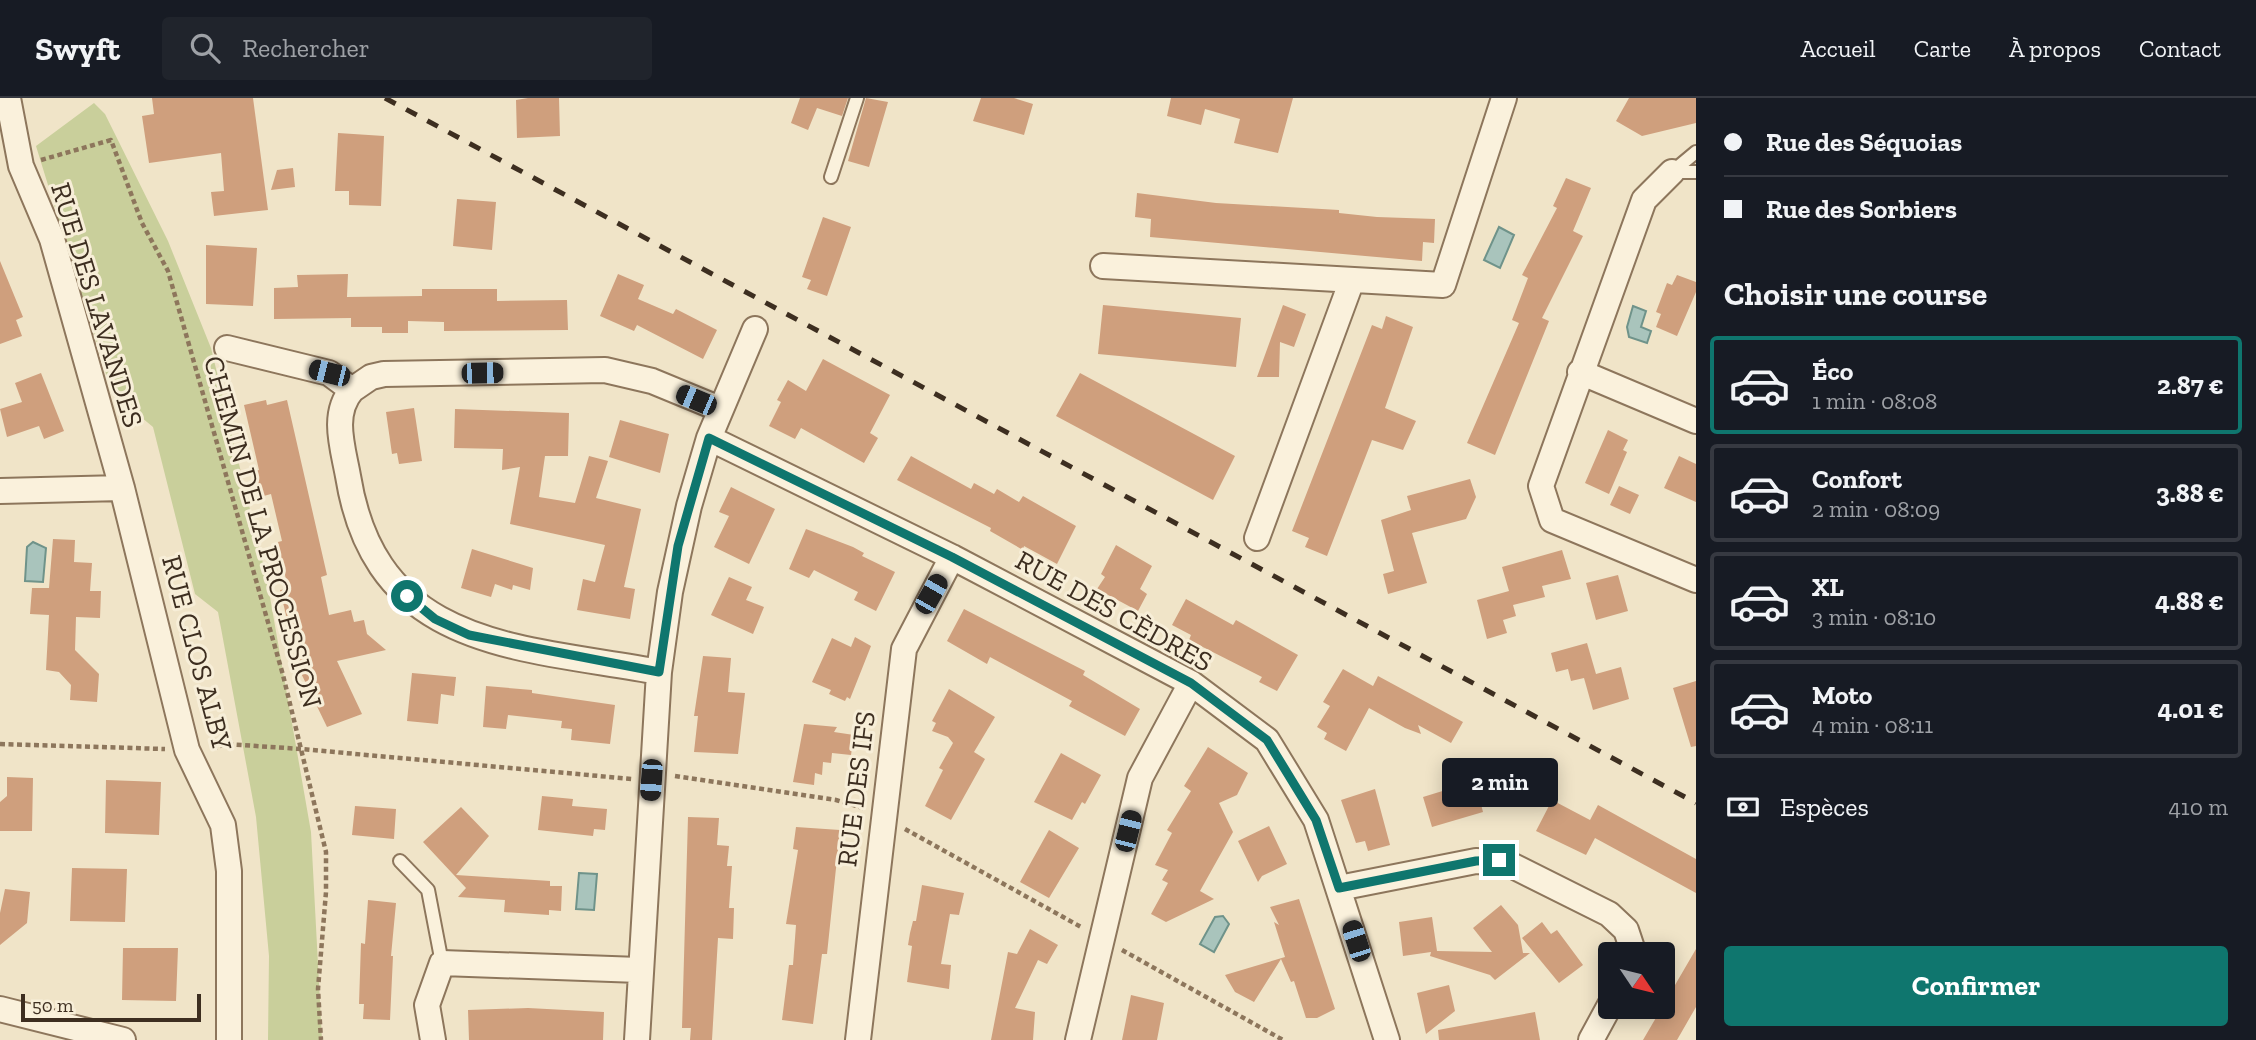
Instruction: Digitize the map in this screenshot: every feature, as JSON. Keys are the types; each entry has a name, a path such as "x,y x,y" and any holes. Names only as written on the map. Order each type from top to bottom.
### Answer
{"street":[{"name":"RUE DES LAVANDES","path":"8,98 21,166 52,239 122,488"},
{"path":"1102,266 1443,285 1504,98"},
{"path":"1690,173 1644,200 1541,486 1552,520 1696,580"},
{"path":"1257,538 1352,280"},
{"path":"637,1040 639,970 659,672 678,546 709,438 755,329"},
{"path":"228,348 329,373 352,390"},
{"path":"659,672 469,635 435,619 407,596 384,571 367,544 352,505 340,427 340,410 352,390 371,377 384,374 605,370 652,381 720,409"},
{"path":"1580,372 1696,421"},
{"name":"RUE DES CÈDRES","path":"709,438 952,557 1191,683 1267,740 1316,820 1387,1040"},
{"path":"0,491 122,488"},
{"name":"RUE CLOS ALBY","path":"122,488 187,750 219,813 226,840 229,1040"},
{"name":"RUE DES IFS","path":"858,1040 904,649 952,557"},
{"path":"1078,1040 1140,778 1191,683"},
{"path":"1339,888 1476,861 1499,860 1609,914 1626,930 1630,942"},
{"path":"433,1040 427,1005 442,963 639,970"},
{"path":"0,1009 122,1040"},
{"path":"1591,1040 1602,1019"}],"lane":[{"path":"831,177 857,98"},
{"path":"1690,173 1696,152"},
{"path":"400,861 428,890 442,963"}],"path":[{"name":"CHEMIN DE LA PROCESSION","path":"21,166 111,139 142,223 167,271 283,676 322,832 326,852 326,892 318,989 321,1040"}],"green space":[{"path":"94,103 105,114 168,241 211,348 267,580 311,832 322,1040 268,1040 269,956 256,817 218,612 195,594 153,427 112,393 36,146"}],"water":[{"path":"1499,227 1514,235 1500,268 1484,260"},
{"path":"1633,306 1646,311 1641,327 1651,331 1647,343 1629,337 1627,327"},
{"path":"33,542 46,548 43,582 25,581 27,547"},
{"path":"579,873 597,874 594,910 576,909"},
{"path":"1223,916 1229,924 1214,952 1200,944 1215,917"}],"building":[{"path":"152,98 253,98 268,210 214,216 211,192 224,191 221,153 149,163 142,116 154,114"},
{"path":"559,98 560,136 517,138 516,100"},
{"path":"800,98 848,98 842,116 817,108 808,130 791,123"},
{"path":"866,98 888,102 869,167 848,161"},
{"path":"981,98 1014,98 1033,104 1024,135 973,121"},
{"path":"1171,98 1293,98 1278,153 1234,143 1240,119 1205,109 1201,125 1167,116"},
{"path":"1629,98 1696,98 1696,123 1642,136 1616,121"},
{"path":"338,133 384,136 381,206 349,205 349,191 335,191"},
{"path":"293,168 295,187 271,190 277,170"},
{"path":"1566,178 1591,188 1573,231 1583,236 1542,318 1549,321 1495,455 1467,443 1519,323 1512,320 1528,278 1522,275 1557,208 1553,206"},
{"path":"1137,193 1216,203 1339,210 1339,213 1377,217 1435,219 1434,243 1423,242 1422,261 1150,237 1151,219 1135,217"},
{"path":"457,199 496,202 492,250 453,246"},
{"path":"823,217 851,227 827,296 807,289 811,280 802,277"},
{"path":"206,245 257,248 253,306 206,304"},
{"path":"0,261 23,317 16,320 22,336 0,344"},
{"path":"348,274 347,297 422,296 422,289 497,289 497,301 567,300 568,330 444,331 444,322 408,321 408,333 382,333 382,327 351,327 351,318 274,319 274,288 298,287 297,275"},
{"path":"618,274 644,285 638,299 673,314 676,309 717,330 703,359 637,325 634,331 600,316"},
{"path":"1677,275 1696,282 1696,292 1677,336 1656,327 1661,314 1656,312 1667,283 1672,285"},
{"path":"1103,305 1241,318 1236,367 1098,354"},
{"path":"1283,305 1306,314 1294,347 1280,342 1279,377 1257,377"},
{"path":"1386,316 1413,327 1385,408 1416,421 1403,450 1372,440 1327,556 1305,547 1309,538 1292,531 1372,325 1382,329"},
{"path":"823,359 890,395 870,433 878,438 864,463 801,428 795,439 769,426 781,402 777,400 788,380 806,391"},
{"path":"41,373 64,431 44,439 39,426 7,437 0,409 22,402 15,383"},
{"path":"1080,373 1235,456 1213,500 1056,416"},
{"path":"266,400 267,405 287,400 327,575 321,577 329,615 351,610 354,622 364,620 367,634 386,650 337,661 362,714 327,727 299,669 280,590 288,589 278,542 282,541 271,494 260,497 255,471 259,470 244,405"},
{"path":"414,408 422,461 399,464 397,453 392,454 386,412"},
{"path":"455,409 569,413 568,456 545,456 539,497 575,503 589,456 608,461 596,498 641,509 624,587 635,589 630,619 577,610 583,579 595,582 605,545 510,524 520,467 502,470 503,449 454,448"},
{"path":"620,420 669,434 660,473 609,457"},
{"path":"1608,430 1628,440 1623,450 1627,452 1609,494 1585,483"},
{"path":"911,456 971,489 974,483 994,494 997,489 1019,502 1023,496 1076,526 1057,564 1024,546 1023,550 990,531 991,528 897,480"},
{"path":"1679,456 1696,464 1696,502 1664,488"},
{"path":"1470,479 1476,497 1466,519 1412,533 1427,583 1388,594 1383,574 1394,571 1381,520 1411,510 1407,496"},
{"path":"1619,486 1639,495 1630,514 1610,505"},
{"path":"731,487 775,509 749,564 714,547 729,516 719,512"},
{"path":"806,529 853,547 864,553 862,556 895,572 876,611 854,600 858,592 814,570 809,578 789,569"},
{"path":"53,539 75,540 74,562 92,563 90,591 101,591 100,618 76,617 75,650 99,674 97,702 70,700 71,685 59,672 46,670 49,615 30,614 32,588 49,588"},
{"path":"1116,545 1152,566 1140,589 1147,594 1138,611 1097,589 1105,577 1101,574"},
{"path":"472,549 533,568 530,590 513,585 512,590 495,584 491,597 461,588"},
{"path":"1562,550 1571,579 1542,586 1545,597 1513,605 1516,616 1503,620 1507,633 1487,639 1477,600 1509,591 1502,567"},
{"path":"1618,575 1628,611 1596,620 1586,583"},
{"path":"729,577 752,587 746,600 764,607 753,634 711,615"},
{"path":"1186,599 1233,625 1236,620 1298,655 1277,691 1259,682 1262,677 1189,640 1191,635 1172,625"},
{"path":"964,609 1085,671 1083,675 1140,709 1125,736 1069,706 1072,701 990,657 987,664 947,641"},
{"path":"855,637 871,646 850,699 847,697 845,701 829,694 831,690 812,682 832,638 851,647"},
{"path":"1587,643 1596,674 1621,667 1629,699 1593,710 1584,678 1571,681 1568,669 1556,672 1551,653"},
{"path":"703,656 731,658 728,692 745,693 738,754 694,752 698,716 694,716"},
{"path":"1343,669 1373,686 1378,676 1463,722 1451,743 1418,725 1421,734 1405,728 1369,708 1346,751 1324,739 1327,733 1317,727 1330,706 1323,702"},
{"path":"412,673 456,677 454,696 441,694 438,724 407,721"},
{"path":"1696,681 1696,746 1691,747 1673,688"},
{"path":"486,686 532,690 532,693 615,705 610,744 571,740 572,729 561,728 562,721 508,715 506,729 483,727"},
{"path":"949,689 995,717 974,752 985,759 951,820 925,806 943,770 939,768 953,743 948,737 932,731 936,723 932,721"},
{"path":"804,724 837,727 834,732 854,735 851,755 832,753 831,763 823,762 822,775 815,773 814,785 793,782"},
{"path":"1208,747 1248,773 1237,795 1219,803 1233,832 1200,891 1214,899 1166,922 1151,914 1168,883 1162,880 1168,870 1155,865 1172,833 1167,830 1191,791 1184,786"},
{"path":"1061,753 1101,775 1085,804 1082,802 1072,820 1034,802"},
{"path":"7,777 33,778 32,831 0,831 0,802 7,796"},
{"path":"106,780 161,782 159,835 105,833"},
{"path":"1475,781 1483,812 1432,827 1423,797"},
{"path":"1375,789 1390,845 1368,851 1365,841 1356,843 1341,800"},
{"path":"542,796 573,799 572,806 607,809 605,830 594,829 593,836 538,830"},
{"path":"1552,800 1590,820 1598,805 1696,859 1696,893 1595,838 1586,855 1536,831"},
{"path":"355,806 396,809 394,839 352,835"},
{"path":"461,807 489,836 456,875 550,881 550,886 562,886 561,911 549,910 549,915 504,912 505,900 458,897 466,888 423,842"},
{"path":"688,817 719,818 717,845 729,846 727,866 732,866 729,908 734,908 733,939 718,938 712,1040 690,1040 691,1028 682,1028"},
{"path":"1269,826 1287,864 1262,876 1258,882 1238,841"},
{"path":"796,827 840,830 827,954 822,954 813,1024 782,1020 789,965 793,965 796,925 786,924 798,850 793,849"},
{"path":"1049,830 1079,848 1049,898 1020,882"},
{"path":"72,868 127,869 125,922 70,921"},
{"path":"922,885 964,893 959,915 950,914 941,964 951,965 949,989 907,982 912,946 908,945 913,921 916,921"},
{"path":"5,889 30,892 27,923 0,945 0,913"},
{"path":"1299,899 1335,1009 1317,1018 1306,1018 1294,981 1291,982 1281,959 1254,1002 1235,992 1225,975 1285,957 1274,922 1279,925 1270,907"},
{"path":"368,900 396,903 391,956 390,1020 363,1019 364,1004 359,1004 361,943 365,944"},
{"path":"1501,905 1518,925 1523,953 1530,953 1495,980 1490,975 1430,956 1431,952 1403,956 1399,922 1432,917 1437,951 1492,952 1473,928"},
{"path":"1542,922 1551,934 1557,930 1583,965 1559,983 1522,938"},
{"path":"1030,929 1058,945 1047,964 1038,960 1015,1008 1035,1012 1033,1040 991,1040 1008,952 1017,954"},
{"path":"123,948 178,948 176,1001 122,1000"},
{"path":"1696,949 1696,1007 1677,1040 1643,1040 1655,1019 1675,1019 1675,985"},
{"path":"1449,985 1455,1011 1426,1034 1417,993"},
{"path":"1131,995 1164,1003 1157,1040 1122,1040"},
{"path":"528,1008 604,1012 603,1040 469,1040 468,1010"},
{"path":"1535,1012 1540,1040 1439,1040 1438,1030"}],"railway":[{"path":"385,98 1696,803"}],"route":[{"path":"407,596 435,619 469,635 659,672 678,546 709,438 952,557 1191,683 1267,740 1316,820 1339,888 1476,861 1499,860"}]}
